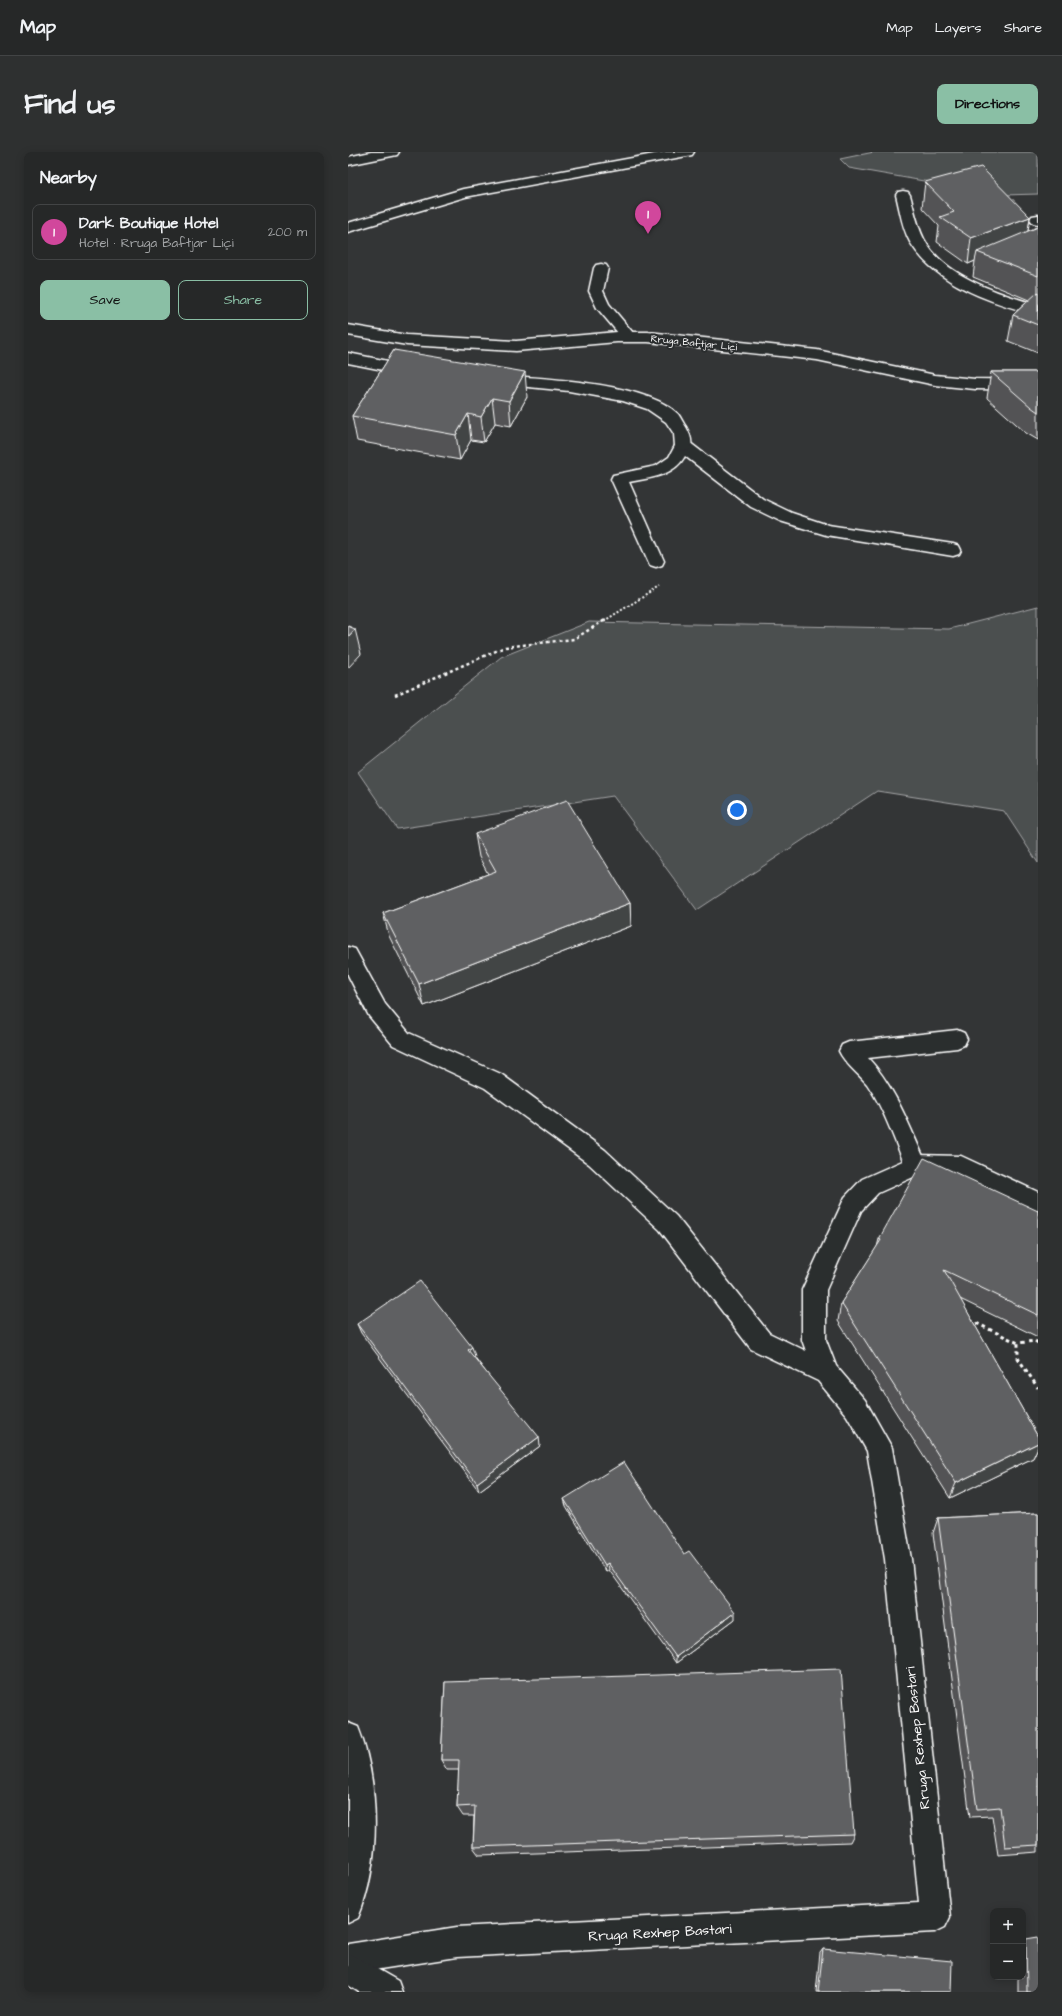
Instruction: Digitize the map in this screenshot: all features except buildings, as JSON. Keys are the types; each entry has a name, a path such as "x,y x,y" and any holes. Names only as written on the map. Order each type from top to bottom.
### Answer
{"street":[{"path":"348,161 392,152"},
{"path":"904,195 918,241 938,266 961,274 1003,300 1038,310"},
{"name":"Rruga Baftjar Liçi","path":"348,330 364,334 408,340 516,346 629,337 688,341 817,355 935,380 975,384 1038,385"},
{"path":"348,358 431,374"},
{"path":"481,379 551,384 625,395 654,406 673,419 682,434 682,446"},
{"path":"348,955 377,1010 401,1039 493,1081 598,1157 668,1223 760,1341 827,1373"},
{"name":"Rruga Rexhep Bastari","path":"348,1960 457,1942 935,1917 898,1559 885,1478 879,1448 856,1408 827,1373 814,1340 814,1290 853,1204 870,1186 916,1165 961,1166 1038,1203"},
{"path":"348,1738 360,1794 360,1852 348,1908"},
{"path":"348,1968 387,1992"}],"lane":[{"path":"348,228 464,193 687,152"},
{"path":"601,268 596,291 602,304 629,337"},
{"path":"656,561 619,478 661,470 675,460 682,446 757,503 786,517 826,530 953,550"},
{"path":"916,1165 890,1106 874,1078 849,1051 957,1039"}],"path":[{"path":"395,695 504,647 574,639 660,586"},
{"path":"967,1319 1018,1343 1035,1341 1038,1343"},
{"path":"1018,1343 1018,1358 1038,1388"}],"shaded area":[{"path":"874,152 1038,152 1038,194 1004,195 849,168 840,159"},
{"path":"1038,606 1038,863 1004,811 877,791 697,910 613,796 397,829 358,772 501,657 589,622 949,629"}],"place":[{"name":"Dark Boutique Hotel","path":"648,234"}]}
